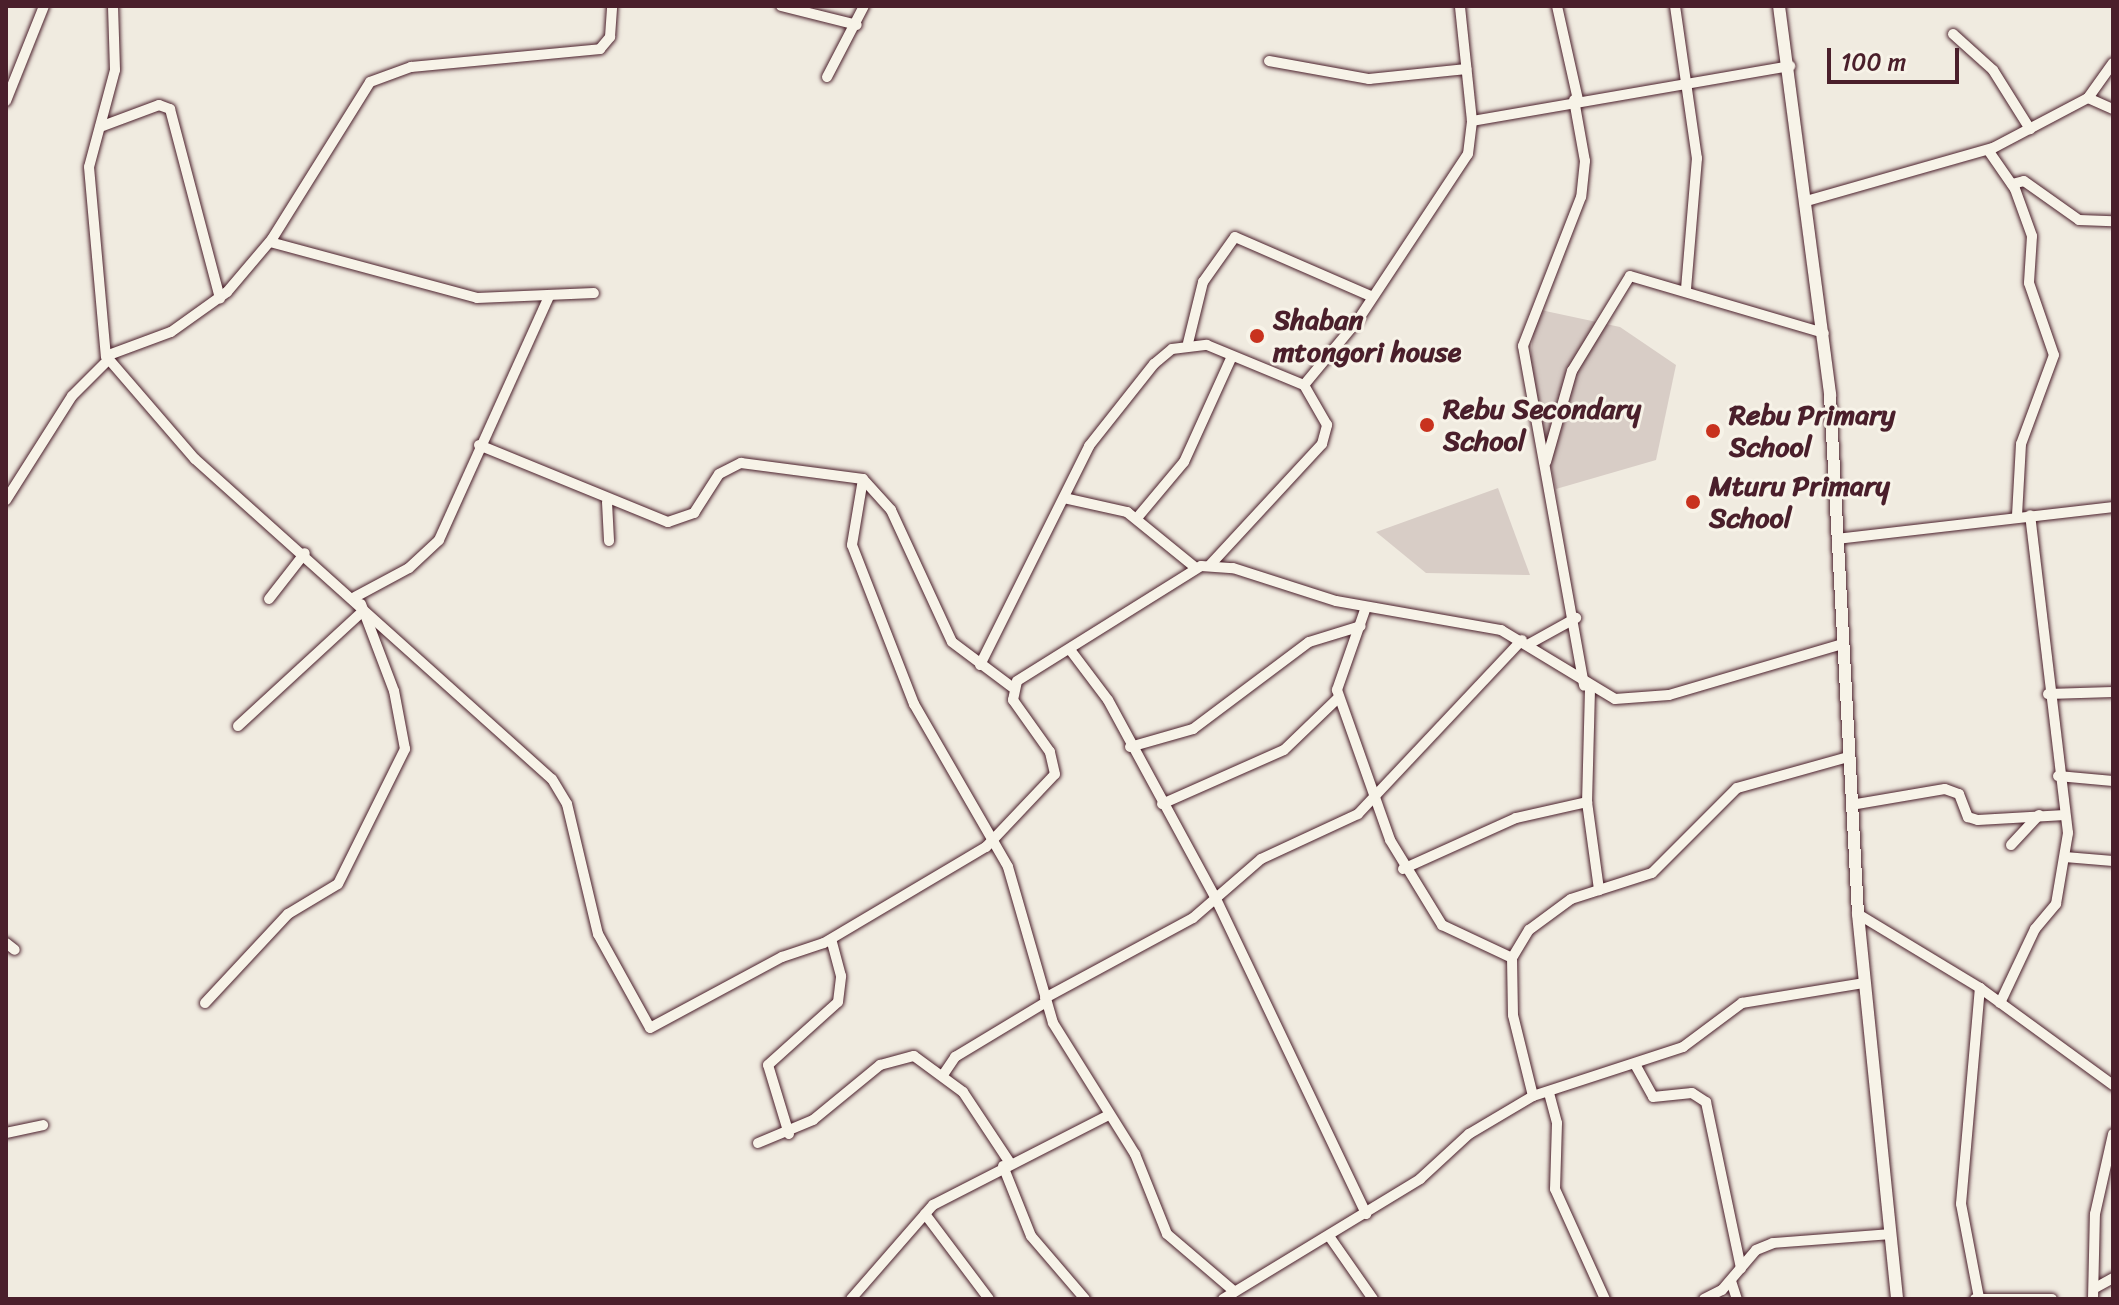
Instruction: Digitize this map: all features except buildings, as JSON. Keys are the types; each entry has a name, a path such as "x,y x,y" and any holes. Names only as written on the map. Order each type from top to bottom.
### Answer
{"main road":[{"path":"1779,6 1810,200 1824,333 1858,914 1897,1299"}],"street":[{"path":"6,101 44,6"},
{"path":"113,6 115,70 89,167 108,357 195,459 305,553 552,779 567,804 598,934 645,1025 662,1028 760,968 831,939 995,838 1042,794 1056,765 1013,700 1012,687"},
{"path":"6,500 72,396 108,357 171,332 220,298 270,242 370,82 411,67 600,49 610,37 612,6"},
{"path":"781,6 857,25"},
{"path":"827,77 857,25 864,6"},
{"path":"1304,385 1373,297 1461,168 1472,121 1460,6"},
{"path":"1557,6 1583,132 1581,197 1523,346 1587,688 1587,802 1599,890"},
{"path":"1675,6 1690,78 1697,158 1686,290"},
{"path":"1953,34 1993,70 2030,129"},
{"path":"1269,61 1369,79 1466,69"},
{"path":"1810,200 1988,150 2088,98 2113,63"},
{"path":"1472,121 1690,78 1790,66"},
{"path":"2088,98 2113,109"},
{"path":"100,127 159,105 170,109 220,298"},
{"path":"1988,150 2012,184 2035,250 2029,283 2054,355 2021,444 2017,516"},
{"path":"2012,184 2024,181 2079,220 2113,221"},
{"path":"980,665 1089,446 1154,364 1188,343 1203,282 1235,237 1373,297"},
{"path":"270,242 477,298 504,300 526,291 549,296 594,293"},
{"path":"1545,465 1572,371 1626,279 1643,276 1824,333"},
{"path":"238,726 359,604 409,568 439,540 479,445 519,373 549,296"},
{"path":"1188,343 1232,356 1304,385 1327,425 1322,444 1210,565"},
{"path":"1137,518 1184,462 1232,356"},
{"path":"479,445 650,521 681,522 719,474 741,463 863,479 891,510 952,642 1012,687"},
{"path":"863,479 852,545 914,704 995,838 1046,1000 1071,1060 1135,1154 1167,1234 1235,1292"},
{"path":"1064,498 1137,518 1196,568"},
{"path":"607,502 609,541"},
{"path":"1837,539 2113,507"},
{"path":"2000,1003 2035,929 2056,904 2065,857 2065,815 2048,694 2030,515"},
{"path":"269,599 305,553"},
{"path":"1012,687 1196,568 1210,565 1366,607 1526,642 1587,688 1640,701 1842,644"},
{"path":"205,1003 288,914 338,884 405,749 394,691 359,604"},
{"path":"1366,607 1337,684 1374,800 1403,869 1442,925 1512,958"},
{"path":"943,1075 955,1057 1216,899 1261,859 1339,827 1374,800 1407,755 1526,642 1576,618"},
{"path":"1130,747 1193,729 1309,642 1361,626"},
{"path":"1071,651 1108,700 1130,747 1216,899 1366,1214"},
{"path":"2048,694 2113,692"},
{"path":"1162,804 1284,750 1339,697"},
{"path":"1533,1096 1513,1015 1512,958 1549,911 1669,861 1737,788 1848,757"},
{"path":"2058,776 2113,781"},
{"path":"1851,805 1945,789 1959,794 1971,819 2065,815"},
{"path":"1403,869 1516,818 1587,802"},
{"path":"2011,845 2039,815"},
{"path":"2065,857 2113,861"},
{"path":"1858,914 1980,988 2113,1085"},
{"path":"789,1134 768,1065 838,1002 841,976 831,939"},
{"path":"1223,1299 1435,1169 1469,1134 1533,1096 1636,1066 1708,1035 1742,1003 1864,983"},
{"path":"1980,988 1961,1204 1976,1298 2052,1299"},
{"path":"758,1143 789,1134 897,1056 914,1056 943,1075 989,1123 1007,1164 1031,1236 1085,1299"},
{"path":"1636,1066 1653,1097 1692,1093 1706,1102 1741,1268"},
{"path":"1549,1093 1559,1202 1605,1299"},
{"path":"851,1299 925,1214 1007,1164 1107,1116"},
{"path":"6,1133 43,1125"},
{"path":"2094,1294 2095,1214 2113,1134"},
{"path":"925,1214 989,1299"},
{"path":"1704,1299 1731,1281 1741,1268 1773,1243 1890,1234"},
{"path":"1329,1236 1373,1299"},
{"path":"2094,1294 2113,1278"},
{"path":"1731,1281 1737,1299"}],"shaded area":[{"path":"1536,309 1620,327 1676,365 1656,460 1556,489 1529,370"},
{"path":"1498,488 1530,575 1426,573 1376,532"}],"place":[{"name":"Shaban mtongori house","path":"1257,336"},
{"name":"Rebu Secondary School","path":"1427,425"},
{"name":"Rebu Primary School","path":"1713,431"},
{"name":"Mturu Primary School","path":"1693,502"}]}
